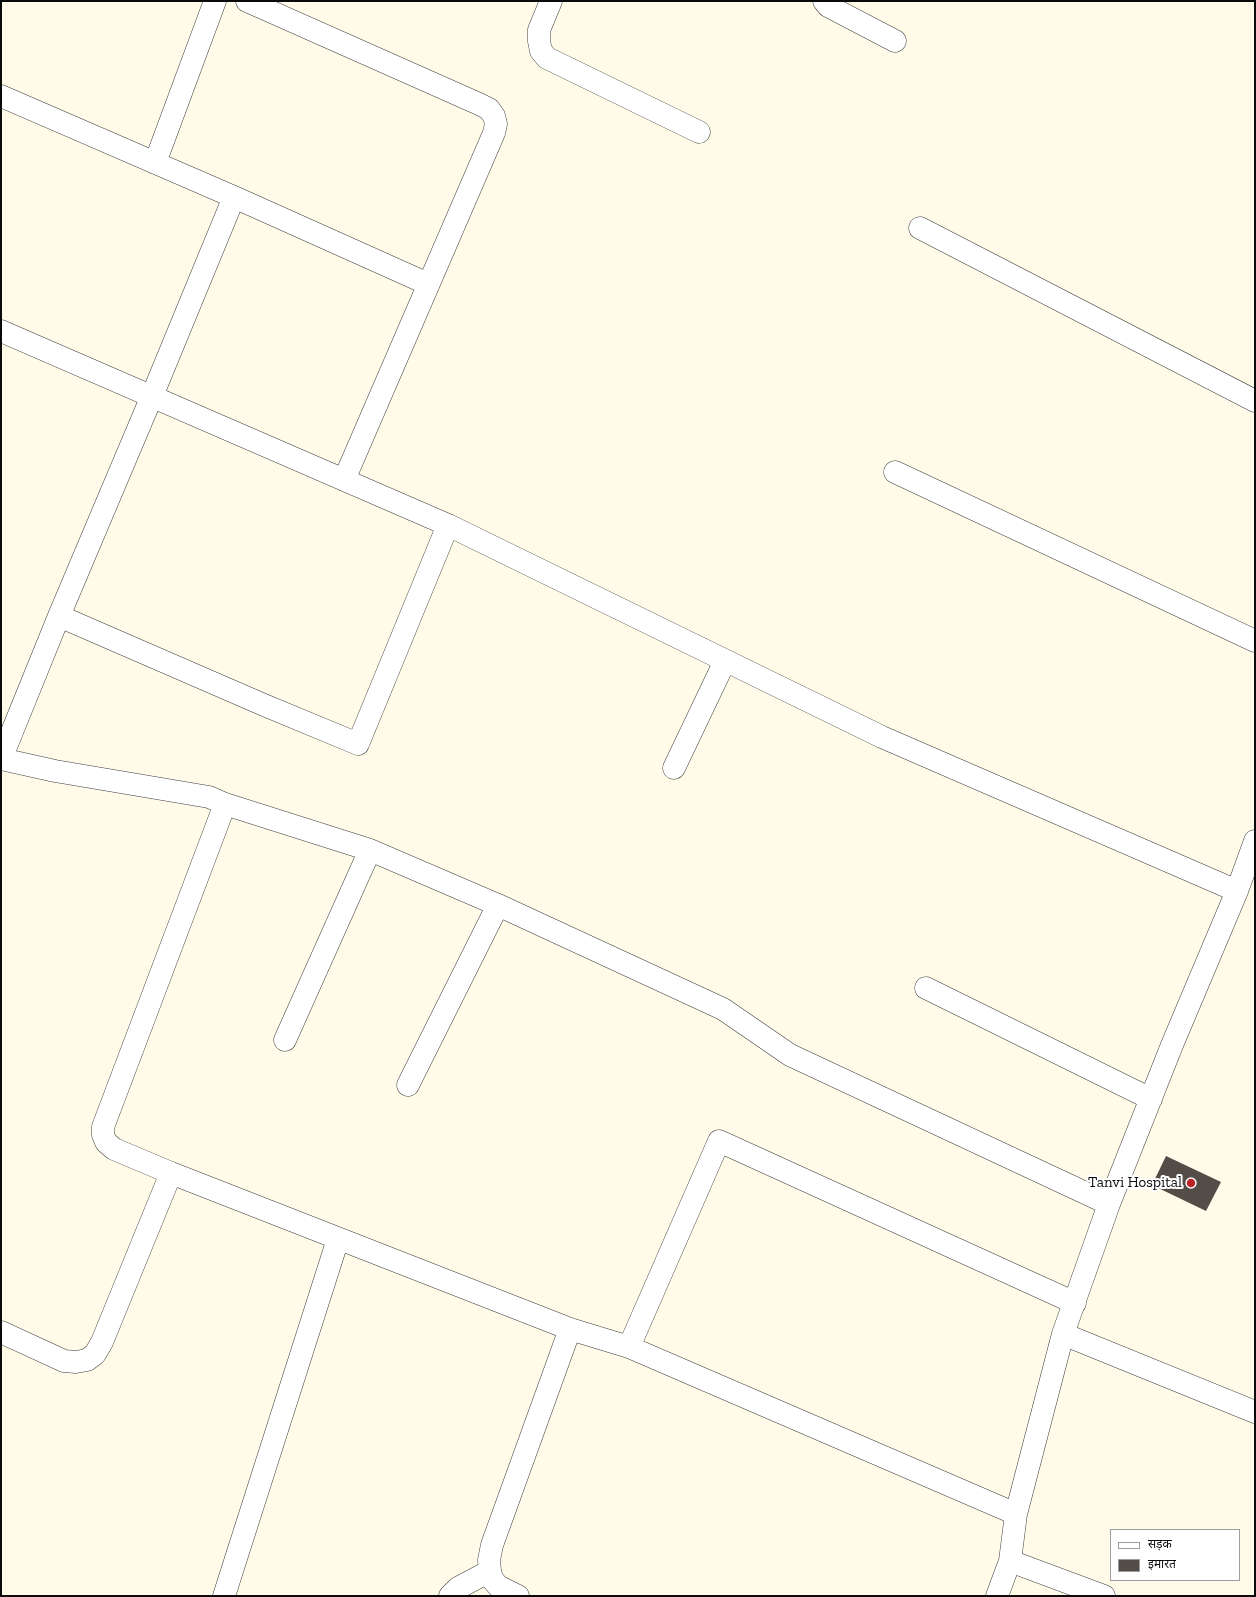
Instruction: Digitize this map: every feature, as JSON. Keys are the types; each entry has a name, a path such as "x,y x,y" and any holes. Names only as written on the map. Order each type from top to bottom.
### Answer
{"street":[{"path":"155,163 215,1"},
{"path":"247,1 479,104 489,109 494,116 496,124 494,133 344,480"},
{"path":"551,1 539,30 541,51 547,58 699,132"},
{"path":"824,1 828,6 895,41"},
{"path":"1,96 234,197 428,284"},
{"path":"234,197 1,759 55,771 209,797 225,804 370,850 498,905 723,1009 790,1055 1110,1204"},
{"path":"920,228 1255,401"},
{"path":"1,331 448,525 882,737 1237,891"},
{"path":"895,472 1255,641"},
{"path":"59,616 358,744 448,525"},
{"path":"674,768 725,661"},
{"path":"225,804 103,1127 103,1135 106,1142 114,1149 171,1173 338,1239 570,1329 629,1347 1016,1514"},
{"path":"997,1596 1010,1561 1016,1514 1063,1334 1110,1204 1172,1045 1237,891 1255,841"},
{"path":"285,1040 370,850"},
{"path":"408,1085 498,905"},
{"path":"926,988 1151,1099"},
{"path":"629,1347 719,1141 1075,1303"},
{"path":"1,1332 64,1361 76,1362 87,1360 95,1354 102,1342 171,1173"},
{"path":"224,1596 338,1239"},
{"path":"518,1596 498,1586 492,1579 489,1560 492,1545 570,1329"},
{"path":"1063,1334 1255,1412"},
{"path":"1010,1561 1104,1596"},
{"path":"450,1596 458,1588 490,1571"}],"building":[{"path":"1166,1156 1221,1182 1206,1211 1152,1185"}],"place":[{"name":"Tanvi Hospital","path":"1191,1183"}]}
